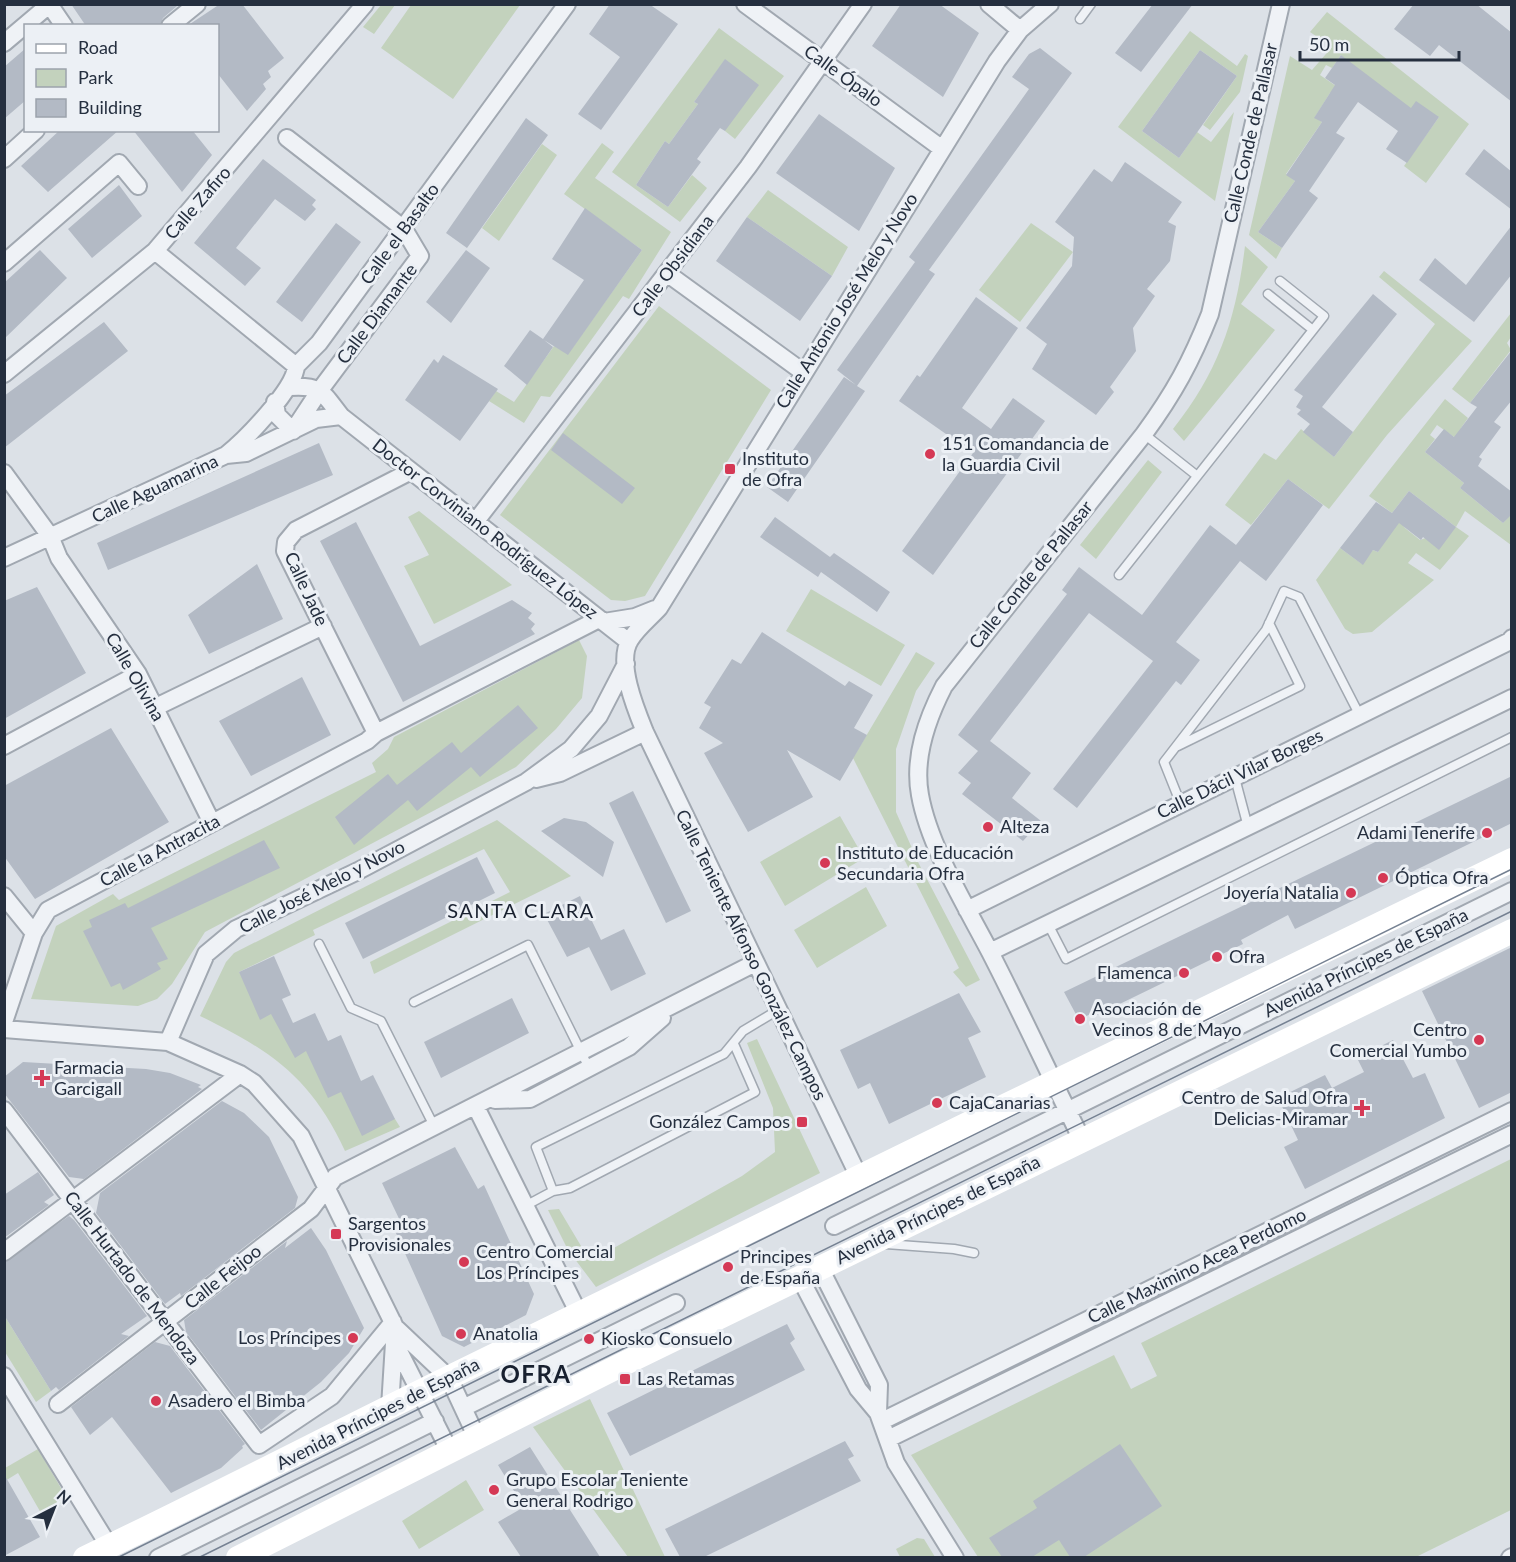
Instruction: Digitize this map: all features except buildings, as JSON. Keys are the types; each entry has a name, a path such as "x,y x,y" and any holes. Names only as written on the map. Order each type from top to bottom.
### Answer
{"main road":[{"name":"Avenida Príncipes de España","path":"85,1557 161,1523 390,1407 1053,1081 1512,860"},
{"name":"Avenida Príncipes de España","path":"238,1557 870,1243 1512,931"}],"street":[{"path":"172,24 197,4"},
{"name":"Calle Zafiro","path":"4,374 155,251 365,4"},
{"name":"Calle el Basalto","path":"226,455 249,436 275,402 290,387 296,378 296,366 319,343 567,4"},
{"name":"Calle Ópalo","path":"745,4 941,148"},
{"name":"Calle Obsidiana","path":"476,521 668,274 748,167 863,4"},
{"path":"989,4 1020,30"},
{"name":"Calle Antonio José Melo y Novo","path":"629,642 659,608 941,148 997,61 1020,30 1050,4"},
{"name":"Calle Conde de Pallasar","path":"1082,1140 967,910 926,820 920,793 919,767 931,712 944,686 1144,434 1174,394 1193,356 1210,314 1281,4"},
{"path":"26,24 49,5 63,24"},
{"path":"4,43 24,26"},
{"path":"4,159 34,132"},
{"name":"Calle Diamante","path":"287,138 404,229 420,256 320,390 293,431"},
{"path":"4,263 118,163 138,186"},
{"path":"155,251 296,366"},
{"path":"668,274 803,372"},
{"path":"290,387 310,386 320,390"},
{"name":"Doctor Corviniano Rodríguez López","path":"320,390 341,416 629,642"},
{"path":"275,402 277,416 293,431"},
{"name":"Calle Aguamarina","path":"4,558 226,455 246,453 316,419 341,416"},
{"name":"Calle Jade","path":"376,733 285,551 286,542 296,530 411,471"},
{"name":"Calle Olivina","path":"4,473 50,536 59,558 138,674 212,823"},
{"path":"602,620 643,615 659,608"},
{"name":"Calle la Antracita","path":"4,1022 34,933 48,910 367,741 376,733 602,620"},
{"path":"154,708 323,626"},
{"name":"Calle Dácil Vilar Borges","path":"967,910 1180,802 1235,778 1510,642 1512,638"},
{"path":"526,782 571,749 599,716 626,664 629,642"},
{"name":"Calle Teniente Alfonso González Campos","path":"626,664 631,697 645,732 859,1177"},
{"path":"4,746 138,674"},
{"path":"990,952 1512,698"},
{"path":"526,782 560,773 645,732"},
{"name":"Calle José Melo y Novo","path":"168,1042 206,954 236,929 358,871 526,782"},
{"name":"Avenida Príncipes de España","path":"834,1226 1512,891"},
{"path":"4,896 34,933"},
{"name":"Calle Feijoo","path":"58,1404 310,1209 335,1177 484,1103 585,1061 681,1002 755,963"},
{"path":"4,1029 168,1042 240,1074 275,1104 301,1136 450,1452"},
{"path":"4,1252 240,1074"},
{"path":"484,1103 525,1206 579,1314"},
{"name":"Calle Hurtado de Mendoza","path":"4,1110 260,1445 332,1396 394,1331"},
{"name":"Calle Maximino Acea Perdomo","path":"880,1417 1081,1323 1512,1111"},
{"name":"Calle Maximino Acea Perdomo","path":"888,1439 1512,1134"},
{"path":"1449,1142 1458,1160"},
{"path":"1426,1153 1435,1172"},
{"path":"1276,1227 1286,1245"},
{"path":"1254,1238 1263,1256"},
{"path":"810,1273 858,1389 880,1417 896,1463 955,1557"},
{"name":"Avenida Príncipes de España","path":"463,1408 676,1304"},
{"path":"1103,1312 1112,1330"},
{"path":"1081,1323 1090,1341"},
{"path":"394,1331 449,1378 477,1438"},
{"path":"390,1407 394,1331"},
{"path":"4,1376 110,1546"},
{"name":"Avenida Príncipes de España","path":"159,1557 435,1421"}],"lane":[{"path":"1080,19 1091,4"},
{"path":"1119,575 1324,316 1281,281"},
{"path":"1268,294 1313,330"},
{"path":"1144,434 1196,475"},
{"path":"1180,802 1164,762 1269,623 1284,591 1299,597 1360,716"},
{"path":"1175,748 1300,686 1269,623"},
{"path":"1048,924 1066,959 1512,737"},
{"path":"1235,778 1248,827"},
{"path":"319,944 351,1008 381,1021 435,1128"},
{"path":"414,1002 528,945 585,1061"},
{"path":"553,1191 536,1147 724,1054 743,1031 778,1010"},
{"path":"525,1206 553,1191 570,1188 755,1092 734,1044"},
{"path":"870,1243 954,1249 974,1253"}],"green space":[{"path":"381,5 395,5 374,34 363,27"},
{"path":"411,5 520,5 453,99 381,48"},
{"path":"1327,12 1469,124 1426,183 1404,166 1439,117 1405,117 1341,55 1332,68 1326,65 1320,75 1339,88 1330,93 1315,117 1322,122 1286,174 1295,181 1258,232 1282,248 1276,259 1249,235 1290,56 1312,70 1332,47 1310,32"},
{"path":"719,28 784,76 735,139 725,131 725,60 694,102 698,104 669,144 665,141 636,185 668,207 692,175 707,188 680,222 612,172"},
{"path":"1190,31 1237,66 1245,54 1248,56 1240,92 1210,130 1203,125 1237,76 1200,50 1142,131 1179,158 1197,132 1211,142 1234,112 1215,201 1118,127"},
{"path":"602,143 614,152 595,178 671,232 629,299 623,296 550,397 541,396 524,423 489,401 496,391 514,402 554,346 568,354 642,250 564,194"},
{"path":"542,144 557,155 499,241 482,228"},
{"path":"768,190 848,247 832,276 747,217"},
{"path":"1031,223 1073,252 1020,322 979,290"},
{"path":"1245,246 1268,267 1241,304 1275,330 1184,441 1173,429 1202,386 1223,343 1236,297"},
{"path":"1384,271 1472,341 1387,435 1329,509 1288,479 1251,525 1225,505 1264,453 1276,460 1301,429 1334,457 1435,324 1379,277"},
{"path":"659,306 771,390 645,596 625,601 611,600 500,515"},
{"path":"1511,313 1511,337 1507,343 1511,350 1470,403 1452,389"},
{"path":"1445,399 1468,418 1461,428 1464,431 1457,439 1437,425 1430,435 1435,439 1425,452 1464,483 1460,488 1503,523 1511,514 1511,545 1465,511 1456,527 1409,491 1392,513 1369,496"},
{"path":"1148,460 1162,472 1096,559 1080,545"},
{"path":"419,511 512,585 434,624 404,566 429,555 408,517"},
{"path":"1398,518 1405,528 1420,540 1456,527 1469,536 1440,570 1416,553 1408,563 1434,580 1372,632 1353,634 1345,629 1316,580 1340,548 1362,564 1373,550 1378,552"},
{"path":"811,589 905,645 881,686 786,631"},
{"path":"579,640 587,656 582,698 556,729 516,767 205,932 172,984 157,999 138,1006 31,999 56,926 113,894 119,900 376,772 372,763 388,749 394,737"},
{"path":"916,652 935,663 916,691 896,749 896,812 919,864 980,980 966,987 953,972 959,968 853,758"},
{"path":"840,816 864,858 785,906 760,862"},
{"path":"497,820 571,876 374,974 370,962 510,892 484,849 313,930 315,935 239,972 272,1015 291,1034 331,1070 395,1119 400,1127 345,1151 318,1104 287,1069 248,1042 200,1016 226,962 234,953"},
{"path":"866,887 887,926 817,968 794,930"},
{"path":"757,1039 820,1173 596,1287 568,1250 548,1210 559,1209 587,1256 612,1249 742,1176 775,1152 773,1108 747,1043"},
{"path":"1511,1159 1511,1510 1416,1557 978,1557 911,1455 1114,1355 1131,1389 1157,1376 1141,1343"},
{"path":"4,1315 51,1391 36,1402 5,1352"},
{"path":"590,1399 665,1557 628,1557 533,1427"},
{"path":"38,1449 68,1500 41,1513 18,1473 5,1481 5,1468"},
{"path":"466,1480 484,1510 419,1549 402,1521"},
{"path":"917,1538 924,1539 935,1557 900,1557 896,1549"}],"tram line":[{"path":"117,1558 1512,869"},
{"path":"198,1558 1512,911"}],"place":[{"name":"151 Comandancia de la Guardia Civil","path":"930,454"},
{"name":"Instituto de Ofra","path":"730,469"},
{"name":"Alteza","path":"988,827"},
{"name":"Adami Tenerife","path":"1487,833"},
{"name":"Instituto de Educación Secundaria Ofra","path":"825,863"},
{"name":"Óptica Ofra","path":"1383,878"},
{"name":"Joyería Natalia","path":"1351,893"},
{"name":"Ofra","path":"1217,957"},
{"name":"Flamenca","path":"1184,973"},
{"name":"Asociación de Vecinos 8 de Mayo","path":"1080,1019"},
{"name":"Centro Comercial Yumbo","path":"1479,1040"},
{"name":"Farmacia Garcigall","path":"42,1078"},
{"name":"CajaCanarias","path":"937,1103"},
{"name":"Centro de Salud Ofra Delicias-Miramar","path":"1362,1108"},
{"name":"González Campos","path":"802,1122"},
{"name":"Sargentos Provisionales","path":"336,1234"},
{"name":"Centro Comercial Los Príncipes","path":"464,1262"},
{"name":"Principes de España","path":"728,1267"},
{"name":"Anatolia","path":"461,1334"},
{"name":"Los Príncipes","path":"353,1338"},
{"name":"Kiosko Consuelo","path":"589,1339"},
{"name":"Las Retamas","path":"625,1379"},
{"name":"Asadero el Bimba","path":"156,1401"},
{"name":"Grupo Escolar Teniente General Rodrigo","path":"494,1490"}],"district":[{"name":"SANTA CLARA","path":"521,911"},
{"name":"OFRA","path":"536,1375"}]}
